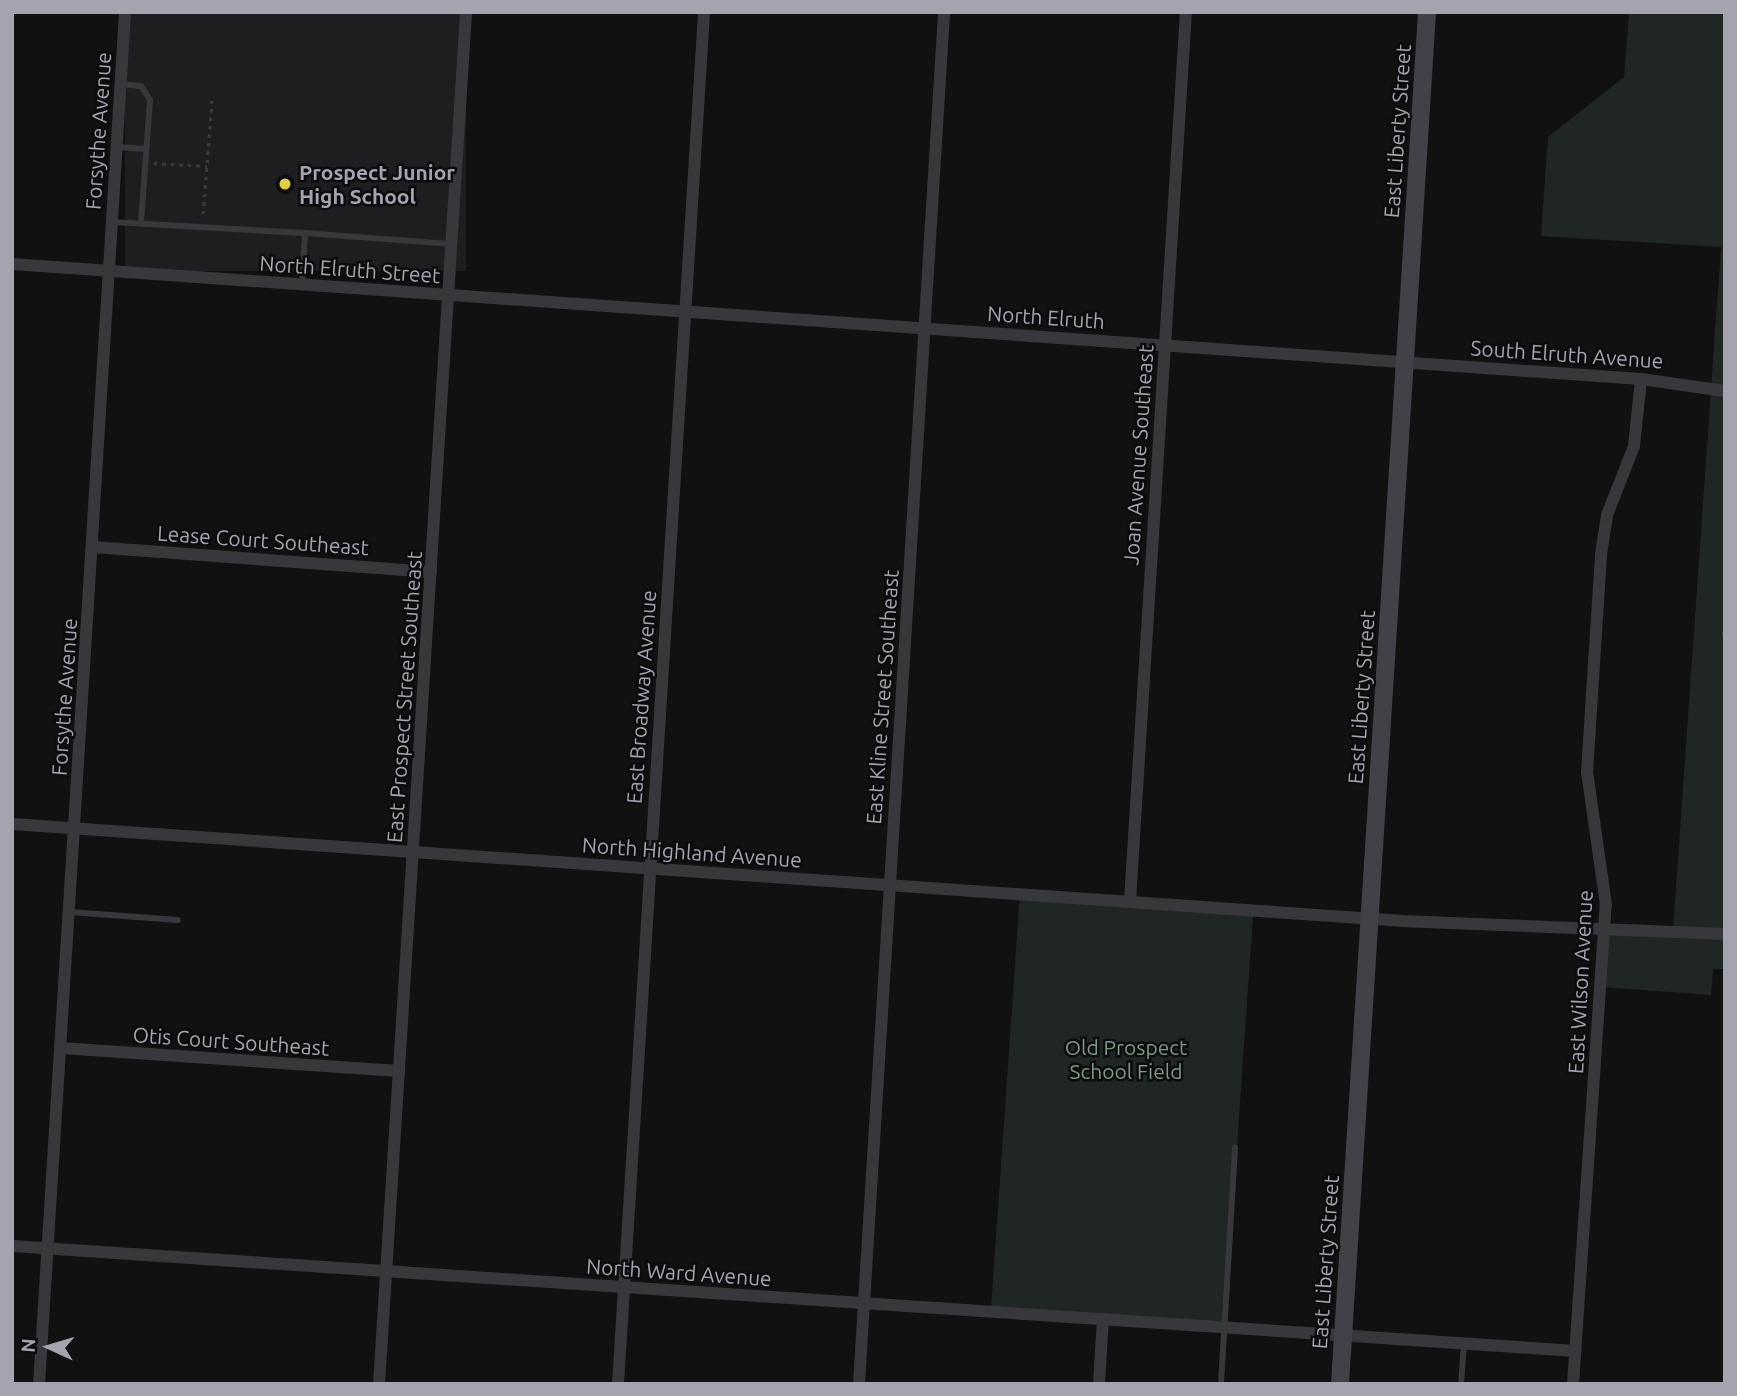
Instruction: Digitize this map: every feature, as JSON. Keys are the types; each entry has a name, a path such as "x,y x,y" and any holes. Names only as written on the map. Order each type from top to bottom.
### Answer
{"street":[{"name":"Forsythe Avenue","path":"39,1384 125,12"},
{"name":"East Prospect Street Southeast","path":"379,1384 466,12"},
{"name":"East Broadway Avenue","path":"618,1384 704,12"},
{"name":"East Kline Street Southeast","path":"859,1384 944,12"},
{"name":"Joan Avenue Southeast","path":"1130,901 1186,12"},
{"name":"East Liberty Street","path":"1340,1384 1427,12"},
{"name":"North Elruth Street","path":"12,264 685,312"},
{"name":"North Elruth","path":"685,312 1405,362"},
{"name":"South Elruth Avenue","path":"1405,362 1641,379 1725,391"},
{"name":"East Wilson Avenue","path":"1573,1384 1605,927 1605,875 1587,772 1601,554 1607,515 1634,446 1641,379"},
{"name":"Lease Court Southeast","path":"92,547 431,572"},
{"name":"North Highland Avenue","path":"12,824 1369,918 1725,934"},
{"name":"Otis Court Southeast","path":"61,1048 399,1071"},
{"name":"North Ward Avenue","path":"12,1246 1575,1351"},
{"path":"1099,1384 1103,1319"}],"lane":[{"path":"121,84 147,91 141,224"},
{"path":"117,147 146,149"},
{"path":"112,222 452,244"},
{"path":"302,285 305,233"},
{"path":"70,912 178,920"},
{"path":"1221,1384 1235,1147"},
{"path":"1461,1384 1464,1344"}],"path":[{"path":"204,214 212,99"},
{"path":"154,163 207,166"}],"shaded area":[{"name":"Prospect Junior High School","path":"125,12 466,12 466,271 125,271"}],"green space":[{"path":"1629,12 1725,12 1725,969 1713,969 1711,995 1600,987 1604,927 1673,930 1721,247 1541,236 1548,137 1624,77"},
{"name":"Old Prospect School Field","path":"1020,894 1253,910 1224,1328 991,1312"}],"place":[{"name":"Prospect Junior High School","path":"285,184"}]}
